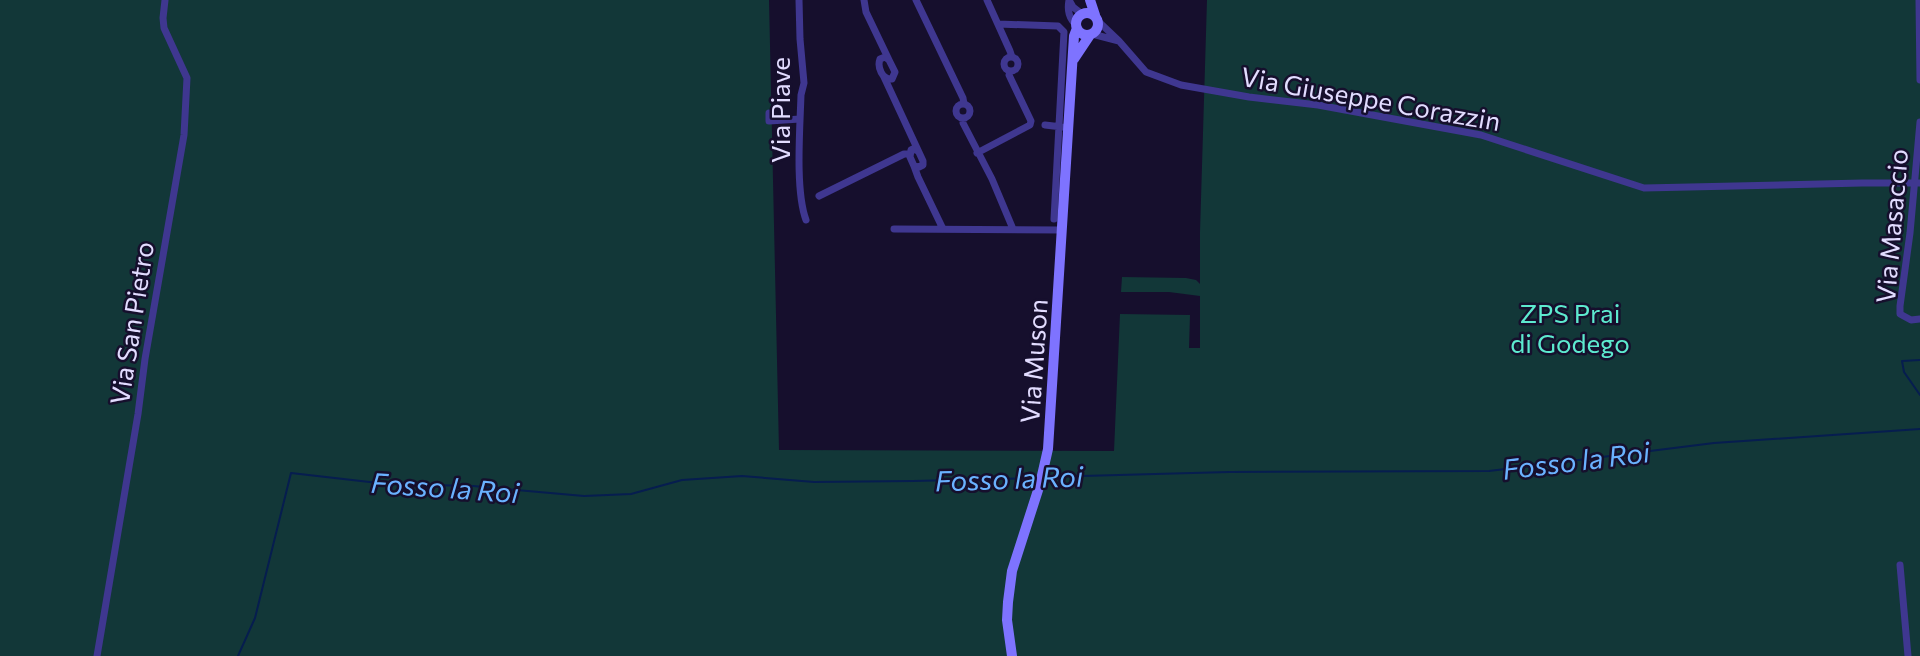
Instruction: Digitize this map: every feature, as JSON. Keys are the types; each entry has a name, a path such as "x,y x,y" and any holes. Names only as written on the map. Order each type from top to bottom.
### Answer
{"main road":[{"name":"Via Muson","path":"1012,656 1007,620 1009,585 1015,557 1043,473 1050,427 1062,230 1060,196 1064,127 1074,36 1084,0"},
{"path":"1090,0 1097,18"},
{"path":"1082,14 1089,13 1097,18"},
{"name":"Via Muson","path":"1072,63 1075,55 1098,28 1097,18"},
{"path":"1077,27 1082,34 1091,35"}],"street":[{"name":"Via San Pietro","path":"97,656 184,135 187,78 164,28 164,0"},
{"name":"Via Piave","path":"799,0 804,83 800,120 801,207 806,220"},
{"path":"859,0 864,0 866,12 895,72 888,81"},
{"path":"916,0 964,98 964,104 956,108 958,116 963,118 1013,229"},
{"path":"987,0 1012,57 1017,61 1015,70 1010,71 1009,75 1031,123"},
{"path":"1069,0 1082,14"},
{"path":"1069,0 1067,8 1077,27"},
{"path":"1919,0 1920,80"},
{"name":"Via Giuseppe Corazzin","path":"1097,18 1146,72 1181,85 1318,105 1481,135 1644,188 1917,183"},
{"path":"998,23 1058,26 1064,32 1064,127 1031,123"},
{"path":"1091,35 1119,41"},
{"path":"885,56 878,62 879,65 888,81 914,149 923,161 923,165 917,166 918,177 943,229"},
{"path":"769,113 769,121 800,120"},
{"name":"Via Masaccio","path":"1920,122 1917,183 1900,306 1900,314 1906,318 1920,320"},
{"path":"977,153 1029,127 1031,123"},
{"path":"819,196 914,149"},
{"path":"1054,219 1060,196"},
{"path":"894,229 1062,230"},
{"path":"1899,565 1908,656"}],"green space":[{"name":"ZPS Prai di Godego","path":"0,0 769,0 779,450 1114,451 1120,314 1190,315 1189,348 1200,348 1200,296 1169,292 1121,292 1122,277 1186,278 1196,280 1200,284 1207,0 1920,0 1920,656 0,656"}],"waterway":[{"name":"Fosso la Roi","path":"1920,360 1902,361 1904,372 1920,395"},
{"name":"Fosso la Roi","path":"1045,477 1229,472 1489,471 1714,443 1920,429"},
{"name":"Fosso la Roi","path":"238,656 255,618 291,473 387,484 473,486 584,496 631,494 682,480 742,476 814,482 1036,478"}]}
